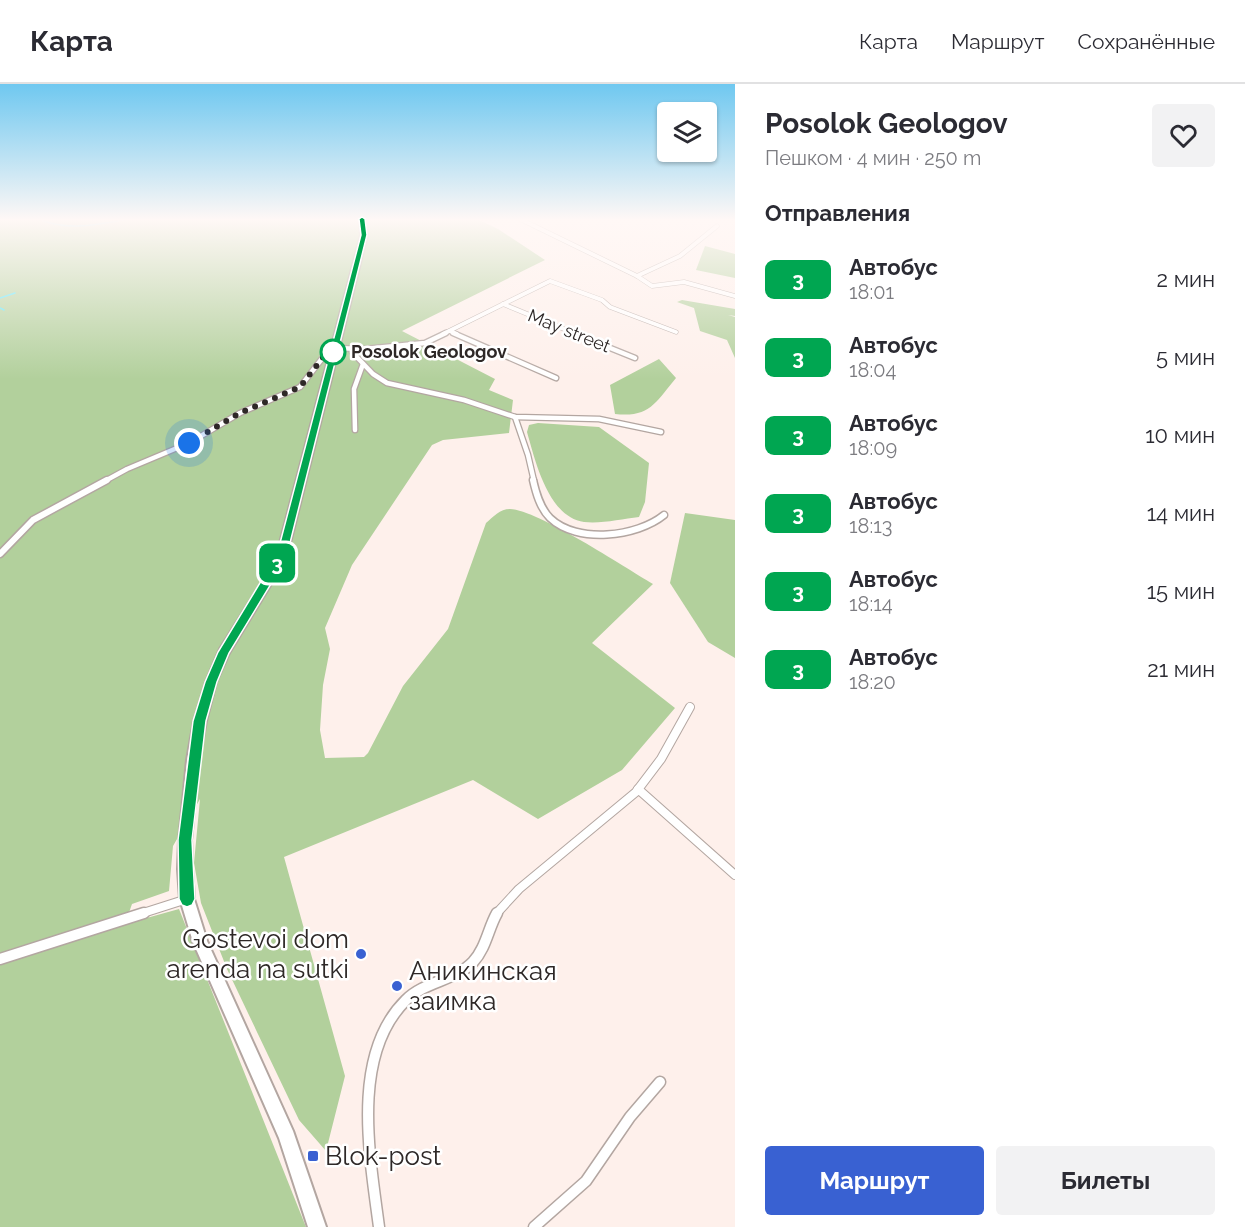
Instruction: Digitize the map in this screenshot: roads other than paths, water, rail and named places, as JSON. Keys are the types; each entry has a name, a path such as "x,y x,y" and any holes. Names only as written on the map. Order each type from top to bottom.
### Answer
{"street":[{"path":"317,1227 287,1137 200,942 187,899 185,840 200,721 211,682 224,652 268,579 285,543 354,272"},
{"path":"629,272 652,286 684,282 735,296"},
{"path":"637,276 650,272"},
{"path":"0,554 33,520 127,469 189,443 240,413 291,392 305,383 324,356 333,352 353,348 414,345 450,331 550,281 602,300 610,308 676,332"},
{"name":"May street","path":"503,304 635,358"},
{"path":"450,331 556,378"},
{"path":"353,348 352,352 363,364 387,383 464,400 515,417 599,419 661,432"},
{"path":"355,430 354,389 363,364"},
{"path":"515,417 530,460 538,500 544,512 556,523 570,530 607,534 653,525 664,515"},
{"path":"379,1227 367,1127 374,1059 387,1026 397,1010 418,991 465,970 482,950 491,921 507,900 581,840 638,789 659,761 690,707"},
{"path":"638,789 735,875"},
{"path":"0,959 9,954 187,899"},
{"path":"534,1227 586,1181 630,1117 660,1082"}],"waterway":[{"path":"0,298 15,293"},
{"path":"0,308 4,310"}],"place":[{"name":"Posolok Geologov","path":"333,352"},
{"name":"Gostevoi dom arenda na sutki","path":"361,954"},
{"name":"Аникинская заимка","path":"397,986"},
{"name":"Blok-post","path":"313,1156"}]}
